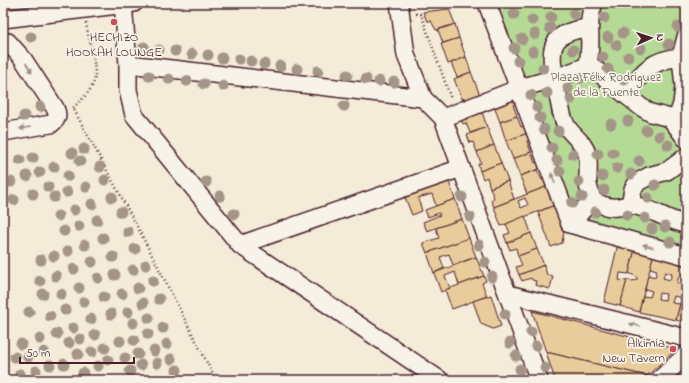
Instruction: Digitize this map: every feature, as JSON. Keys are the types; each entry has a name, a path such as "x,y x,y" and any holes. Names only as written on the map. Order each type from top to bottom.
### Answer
{"street":[{"path":"3,19 61,8 83,10 127,3 128,90 134,115 240,245 440,380"},
{"path":"399,3 406,55 424,98 443,118 539,380"},
{"path":"587,66 590,48 590,12 594,3"},
{"path":"488,6 570,224"},
{"path":"589,28 570,31 562,35 555,42 551,60 560,112 567,128 587,152 589,165 588,184 592,200 603,206 617,207 630,205 646,209 679,223 686,224"},
{"path":"3,42 8,42 20,55 55,108 57,115 56,119 48,125 3,132"},
{"path":"626,95 640,76 653,64 684,50 684,87 682,104 675,124"},
{"path":"128,64 424,98"},
{"path":"443,118 520,88 555,78 587,66 594,68 626,95 651,113 670,118 686,139"},
{"path":"630,205 632,189 638,182 649,176 667,171 686,157"},
{"path":"240,245 461,168"},
{"path":"570,224 592,200"},
{"path":"570,224 686,256"},
{"path":"508,294 686,338"},
{"path":"659,380 686,355"}],"path":[{"path":"83,10 95,68 95,81 88,93 73,108 139,230 216,380"}],"green space":[{"name":"Plaza Félix Rodríguez de la Fuente","path":"514,3 686,3 686,251 570,224 491,6"}],"building":[{"path":"449,9 455,24 436,30 431,21 427,21 423,12"},
{"path":"455,24 459,38 443,43 438,30"},
{"path":"459,38 466,57 448,64 441,44"},
{"path":"466,57 471,72 457,77 451,63"},
{"path":"471,72 481,98 467,103 465,98 462,99 454,79"},
{"path":"514,96 517,104 513,105 517,116 500,122 493,104"},
{"path":"481,109 487,127 470,133 466,123 463,124 460,117"},
{"path":"517,116 521,127 525,126 528,133 506,141 500,122"},
{"path":"487,127 494,145 477,152 473,142 470,143 467,135"},
{"path":"528,133 530,140 527,141 531,152 513,159 506,141"},
{"path":"494,145 501,163 480,171 478,164 481,163 477,152"},
{"path":"531,152 535,163 539,161 541,168 520,176 513,159"},
{"path":"501,163 508,181 490,188 487,177 483,179 480,171"},
{"path":"537,170 542,180 546,179 548,186 527,194 520,176"},
{"path":"448,179 455,199 436,206 432,194 418,198 422,211 412,215 404,195"},
{"path":"508,181 514,199 494,207 491,200 494,198 490,188"},
{"path":"548,186 555,205 501,226 494,207","holes":["525,198 528,205 521,208 518,201"]},
{"path":"455,199 462,219 427,231 423,222 440,215 439,213 428,217 425,210"},
{"path":"555,205 564,232 562,243 551,247 538,212"},
{"path":"525,216 531,233 507,243 504,235 510,233 506,224"},
{"path":"462,219 469,238 427,253 423,243 439,238 436,228"},
{"path":"531,233 537,249 518,256 516,248 510,250 507,243"},
{"path":"469,238 476,257 453,265 449,254 440,257 444,268 434,273 427,253"},
{"path":"618,244 635,249 629,274 620,273 619,280 627,281 620,306 604,302"},
{"path":"537,249 544,265 519,275 516,267 522,265 518,256"},
{"path":"635,249 654,253 639,312 620,306 627,280 637,280 637,277 629,273"},
{"path":"654,253 686,261 686,278 679,276 677,283 685,284 681,298 674,296 672,303 680,304 676,320 639,312 643,296 650,297 652,291 645,289 648,275 655,277 657,270 650,268","holes":["665,272 672,274 670,280 663,278","659,293 666,294 665,300 658,299"]},
{"path":"476,257 484,276 459,285 455,272 445,276 450,288 441,292 434,273"},
{"path":"544,265 547,275 553,276 550,289 535,285 536,281 532,280 531,278 522,281 519,275"},
{"path":"484,276 486,281 482,283 487,296 452,309 445,290"},
{"path":"686,279 686,323 676,320"},
{"path":"491,295 501,326 493,329 481,324 473,301"},
{"path":"532,311 676,349 647,376 546,352"},
{"path":"546,352 647,376 643,380 555,380"},
{"path":"686,371 686,380 676,380"}],"place":[{"name":"HECHIZO HOOKAH LOUNGE","path":"114,22"},
{"name":"Alkimia New Tavern","path":"673,349"}]}
